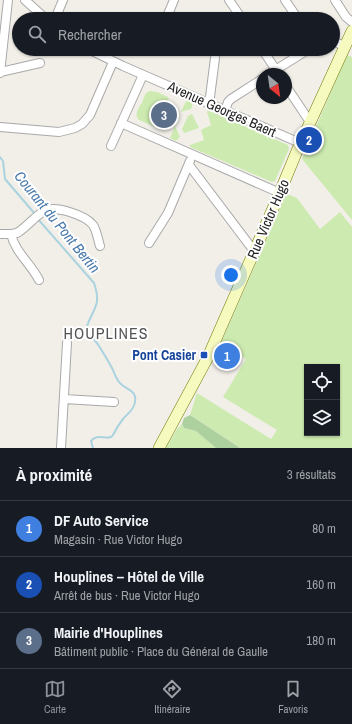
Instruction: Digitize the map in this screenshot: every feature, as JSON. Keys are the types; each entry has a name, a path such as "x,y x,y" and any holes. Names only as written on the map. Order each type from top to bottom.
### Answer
{"main road":[{"name":"Rue Victor Hugo","path":"340,55 352,31"},
{"name":"Rue Victor Hugo","path":"159,448 204,364 280,192 292,161 340,56"}],"street":[{"path":"8,0 3,10 0,69 40,63"},
{"path":"25,0 38,12"},
{"path":"58,12 63,0"},
{"path":"169,12 174,0"},
{"path":"229,0 237,12"},
{"path":"285,0 293,12"},
{"path":"335,0 346,17 352,22"},
{"path":"340,44 344,46"},
{"name":"Avenue Georges Baert","path":"101,56 300,143"},
{"path":"266,56 272,68"},
{"path":"281,68 299,56"},
{"path":"207,103 210,98 215,58"},
{"path":"0,127 64,132 79,126 90,115 113,62"},
{"path":"111,146 143,74"},
{"path":"224,111 231,99 256,83"},
{"path":"292,95 310,122"},
{"path":"121,123 280,192"},
{"path":"149,243 168,213 193,154"},
{"path":"189,165 254,251"},
{"path":"0,234 19,232 41,213 51,209 76,214 93,225 100,246"},
{"path":"11,234 14,245 35,272 39,280"},
{"path":"61,448 67,343"},
{"path":"64,399 114,402"}],"green space":[{"path":"347,55 352,57 352,220 302,159"},
{"path":"150,91 157,92 168,97 169,99 163,107 160,103 156,103 151,114 160,116 158,124 165,127 164,131 139,120 137,117 137,111 142,104 146,93"},
{"path":"188,100 193,103 191,109 181,112 186,101"},
{"path":"208,110 288,145 289,149 275,181 272,182 190,147 190,145 204,140 201,130 211,125 207,112"},
{"path":"192,114 199,128 184,133 182,129 188,116"},
{"path":"175,126 180,137 176,141 170,138"},
{"path":"285,193 297,198 320,229 340,212 352,227 352,448 240,448 190,415 197,393 271,439 277,430 223,397 246,359 221,343 279,211"},
{"path":"190,415 240,448 216,448 196,431 184,428 182,424 184,418"},
{"path":"182,424 184,428 196,431 216,448 166,448 177,429"}],"waterway":[{"name":"Courant du Pont Bertin","path":"0,157 3,161 5,179 35,214"},
{"name":"Courant du Pont Bertin","path":"37,218 94,283 97,302 86,329 103,352 118,381 131,391 135,398 133,407 113,435 109,438 94,438 91,441 93,448"}],"place":[{"name":"Mairie d'Houplines","path":"164,115"},
{"name":"Houplines – Hôtel de Ville","path":"309,140"},
{"name":"Pont Casier","path":"204,355"},
{"name":"DF Auto Service","path":"227,356"}],"district":[{"name":"HOUPLINES","path":"106,333"}]}
